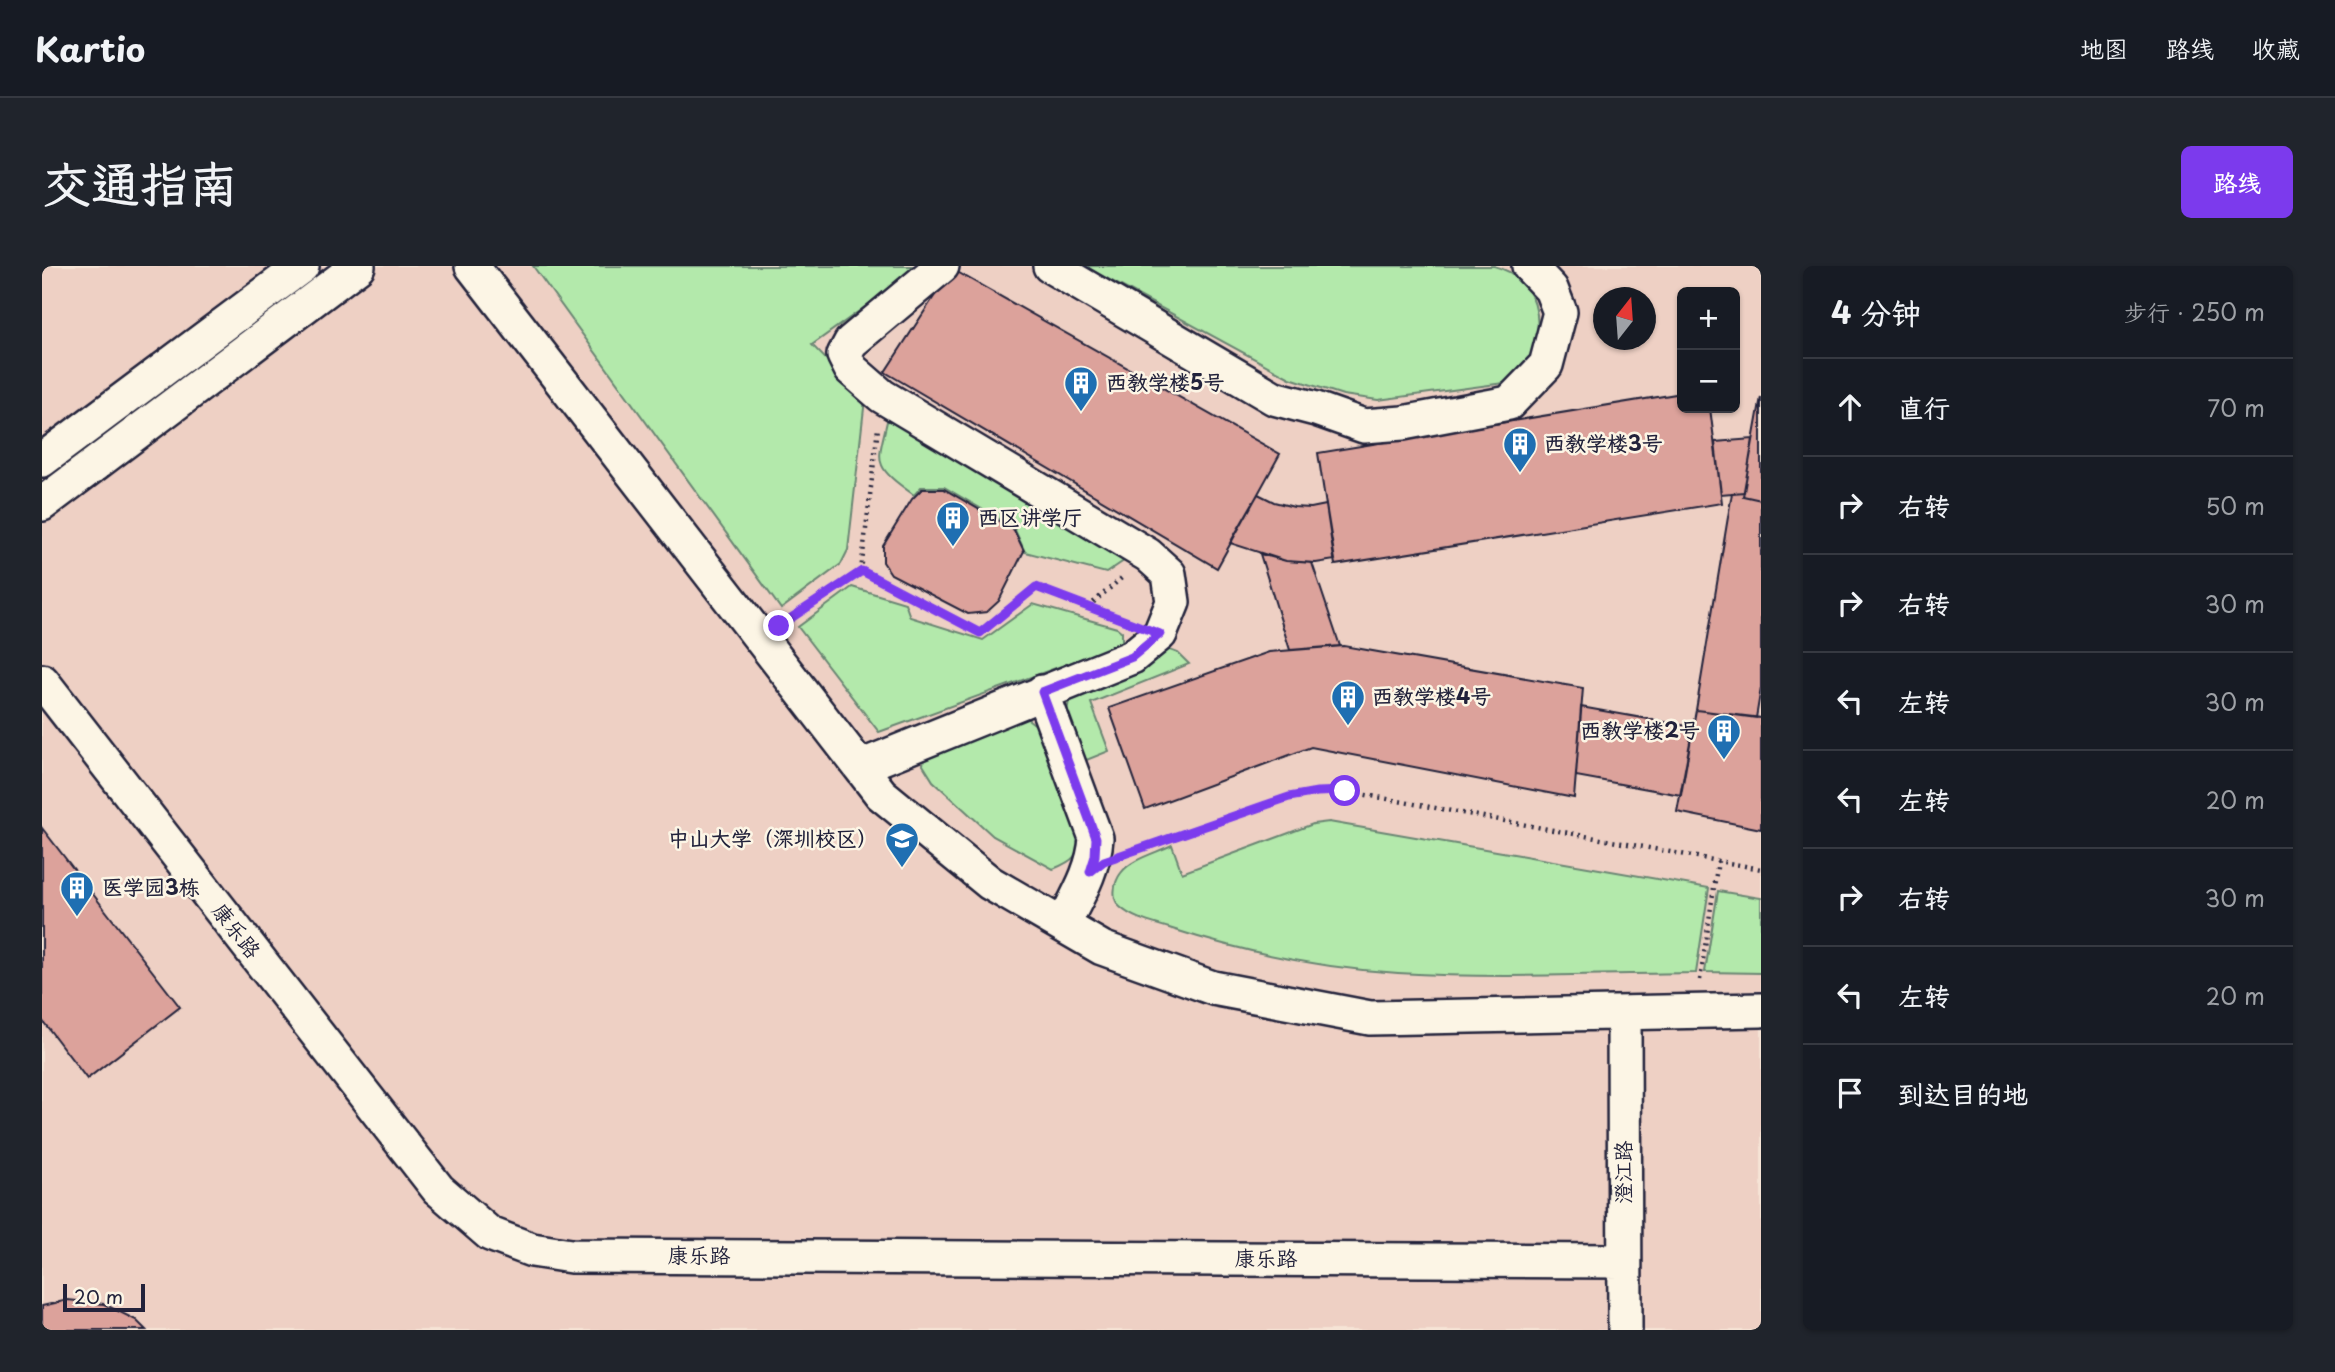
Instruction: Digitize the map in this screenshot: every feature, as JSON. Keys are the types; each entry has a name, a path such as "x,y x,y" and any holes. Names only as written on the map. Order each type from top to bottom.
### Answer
{"lane":[{"path":"42,460 302,266"},
{"path":"42,504 358,266"},
{"path":"472,266 881,794 990,883 1102,948 1213,988 1370,1018 1761,1010"},
{"path":"860,767 1132,657 1160,634 1172,601 1168,574 1148,555 882,396 851,369 844,355 851,342 942,266"},
{"path":"1050,266 1274,398 1364,426 1403,423 1509,402 1546,365 1560,312 1552,289 1529,266"},
{"name":"康乐路","path":"42,681 438,1189 491,1234 532,1250 571,1256 1624,1261"},
{"path":"1042,692 1096,838 1095,856 1090,872 1063,925"},
{"name":"澄江路","path":"1624,1013 1626,1330"}],"path":[{"path":"779,626 862,571 882,396"},
{"path":"1088,607 1148,555"},
{"path":"862,571 980,633 1036,587 1160,634"},
{"path":"1090,872 1104,861 1289,797 1345,791 1761,869"},
{"path":"1700,980 1718,861"}],"shaded area":[{"name":"中山大学（深圳校区）","path":"42,266 1761,266 1761,1330 42,1330"}],"green space":[{"path":"533,266 922,266 812,345 865,399 848,550 841,564 781,609"},
{"path":"1084,266 1494,266 1509,272 1529,291 1535,304 1537,333 1534,347 1523,370 1504,383 1378,400 1343,395 1290,378"},
{"path":"889,412 1134,554 1106,573 1025,552 1014,528 944,487 921,487 914,495 889,476 880,460"},
{"path":"852,587 905,603 910,617 983,640 1033,604 1117,628 1122,632 1122,644 879,732 798,627"},
{"path":"1167,649 1178,653 1189,664 1091,703 1109,751 1084,761 1068,719 1067,711 1072,693"},
{"path":"1025,717 1041,729 1078,833 1078,847 1074,857 1053,869 993,836 933,781 923,765 924,757"},
{"path":"1329,822 1709,888 1696,973 1472,976 1340,967 1282,958 1197,937 1137,918 1120,907 1115,900 1114,890 1125,868 1172,845 1182,873 1313,824"},
{"path":"1718,891 1761,898 1761,973 1705,972"}],"building":[{"name":"西教学楼5号","path":"952,269 1280,454 1217,568 885,372"},
{"name":"西教学楼3号","path":"1677,394 1677,413 1711,413 1722,503 1335,565 1318,453"},
{"path":"1761,397 1761,500 1743,496"},
{"path":"1753,439 1744,492 1721,494 1715,442"},
{"name":"西区讲学厅","path":"922,489 944,489 1014,530 1024,551 999,601 987,612 968,614 891,574 883,562 883,546 912,499"},
{"path":"1744,492 1743,496 1761,500 1761,688 1756,718 1696,710 1732,493"},
{"path":"1258,494 1294,507 1326,505 1335,560 1316,563 1286,561 1230,543"},
{"path":"1260,554 1286,561 1312,563 1340,646 1290,650"},
{"name":"西教学楼4号","path":"1344,646 1583,688 1574,798 1311,747 1145,809 1109,708 1269,652"},
{"path":"1581,707 1693,727 1681,795 1576,776"},
{"name":"西教学楼2号","path":"1696,710 1761,718 1761,829 1677,812"},
{"name":"医学园3栋","path":"42,828 180,1007 87,1079 42,1020"},
{"path":"68,1300 104,1304 136,1320 146,1330 42,1330 42,1306"}],"place":[{"name":"西教学楼5号","path":"1081,413"},
{"name":"西教学楼3号","path":"1520,474"},
{"name":"西区讲学厅","path":"953,548"},
{"name":"西教学楼4号","path":"1348,727"},
{"name":"西教学楼2号","path":"1724,761"},
{"name":"中山大学（深圳校区）","path":"902,869"},
{"name":"医学园3栋","path":"77,918"}],"route":[{"path":"779,626 862,571 980,633 1036,587 1160,634 1132,657 1042,692 1092,822 1096,838 1095,856 1090,872 1104,861 1289,797 1345,791"}]}
